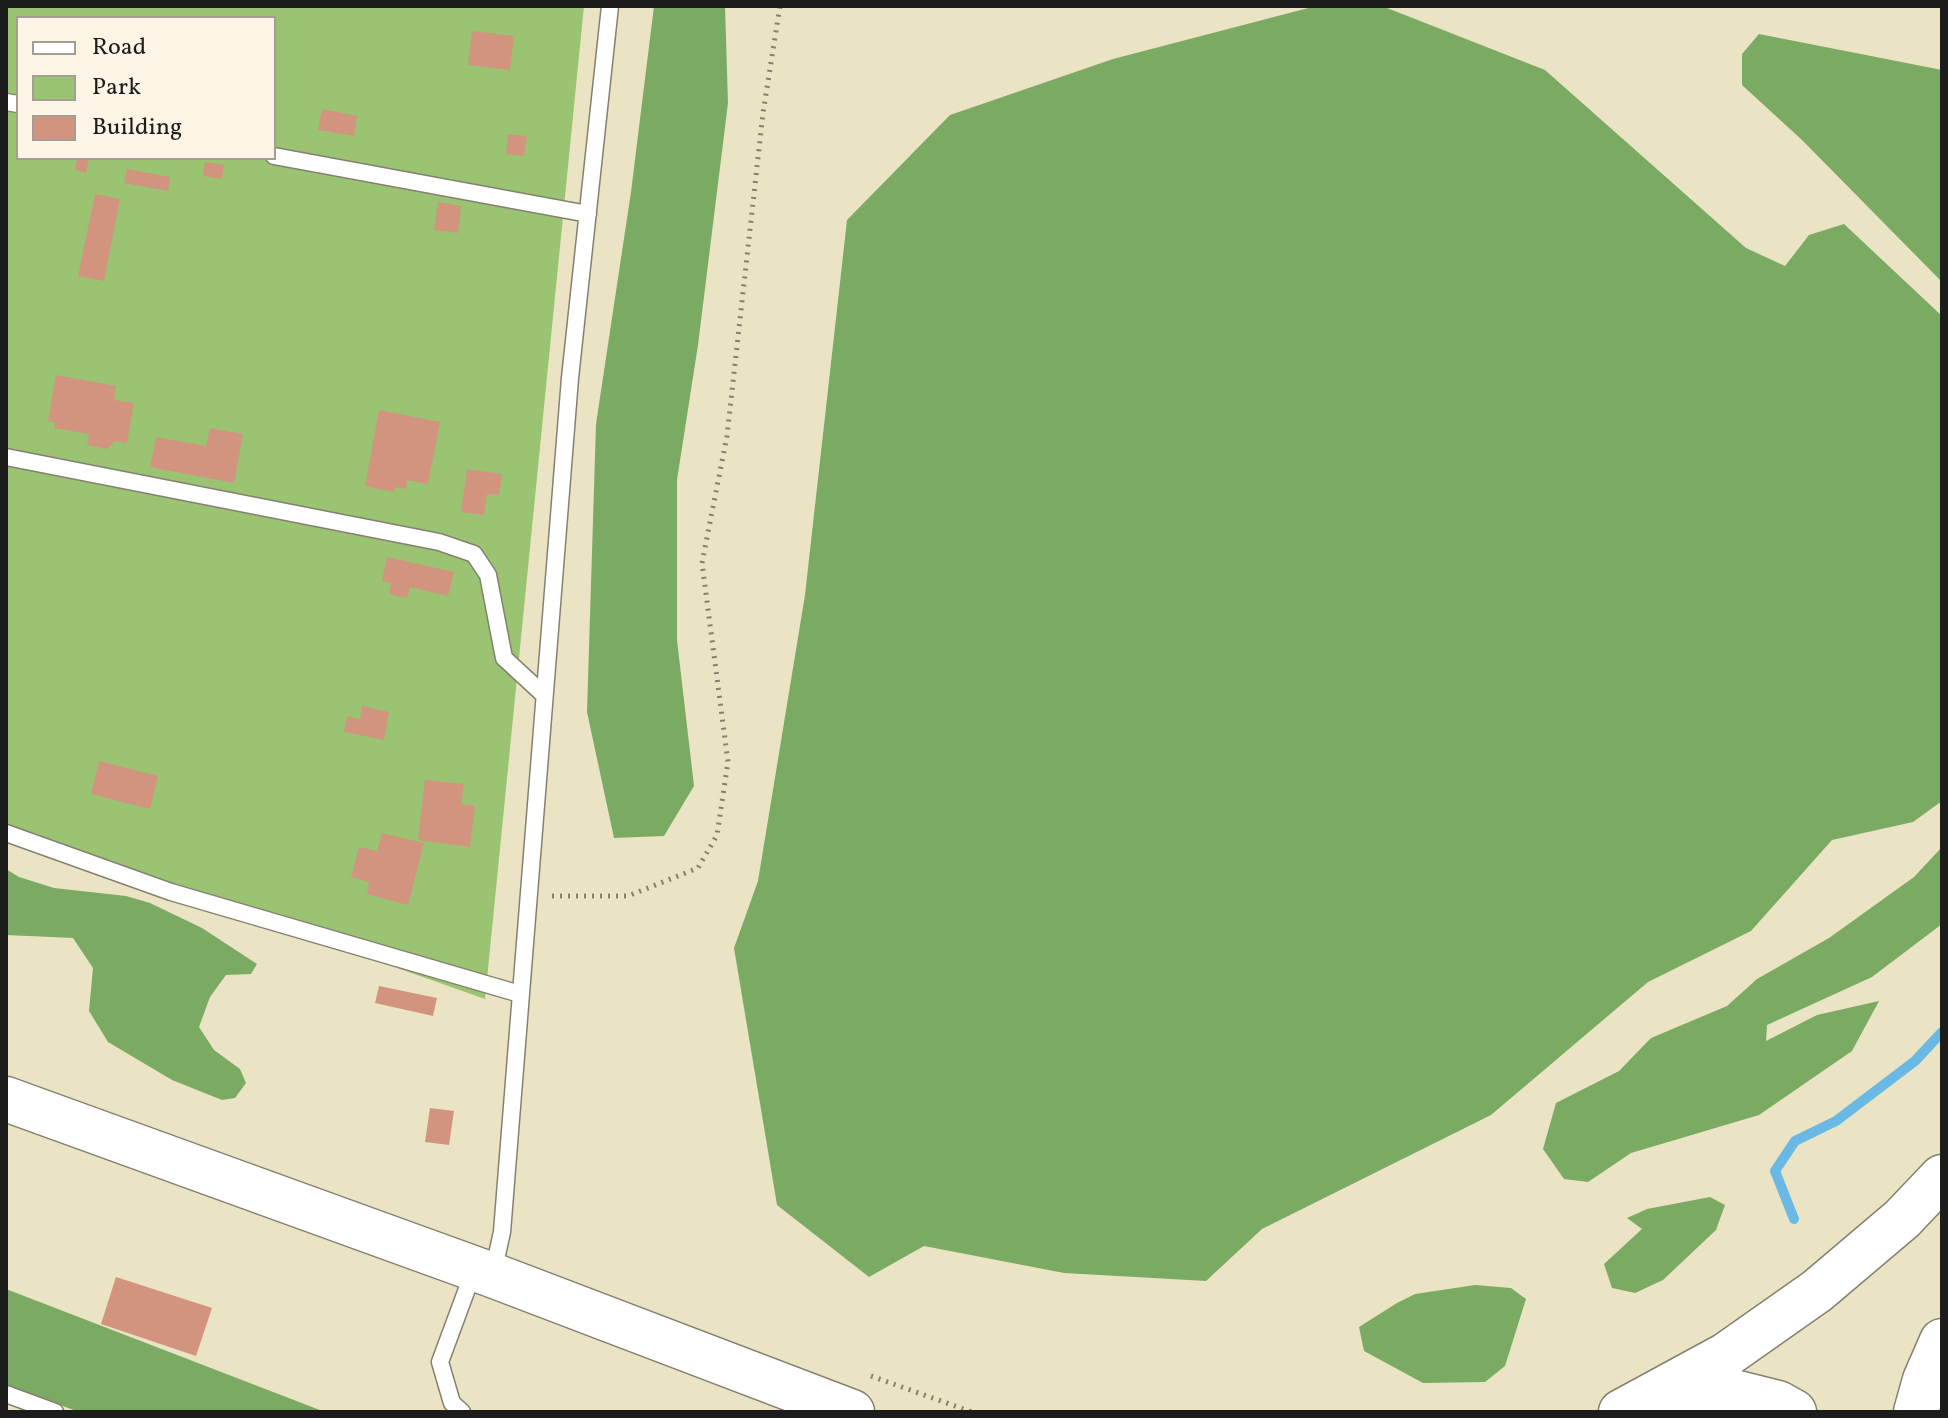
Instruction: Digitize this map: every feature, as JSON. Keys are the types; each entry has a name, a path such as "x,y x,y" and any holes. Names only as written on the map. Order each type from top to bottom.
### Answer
{"main road":[{"path":"6,1099 484,1272 852,1412"},
{"path":"1627,1408 1726,1355 1817,1291 1902,1219 1942,1177"},
{"path":"1916,1412 1925,1380 1942,1341"},
{"path":"1627,1408 1680,1392 1730,1391 1778,1403 1794,1412"}],"lane":[{"path":"462,1412 452,1403 440,1362 502,1232 570,378 610,6"},
{"path":"276,156 588,214"},
{"path":"6,457 439,542 474,554 488,575 504,658 544,695"},
{"path":"6,833 171,892 520,994"},
{"path":"6,1394 55,1412"}],"path":[{"path":"527,896 628,896 698,868 717,835 728,762 702,563 727,436 763,113 780,6"}],"green space":[{"path":"6,6 584,6 485,999 6,830"},
{"path":"654,6 725,6 728,103 698,345 677,480 677,640 694,786 664,836 614,838 587,712 596,424 631,192"},
{"path":"1316,6 1382,6 1545,70 1746,248 1785,266 1809,235 1844,224 1942,316 1942,801 1913,822 1832,840 1751,931 1648,982 1491,1115 1262,1229 1206,1281 1064,1273 924,1246 869,1277 777,1205 734,948 758,881 805,595 847,220 950,115 1113,59"},
{"path":"1759,34 1942,70 1942,282 1802,140 1742,85 1742,54"},
{"path":"1942,847 1942,924 1872,977 1767,1025 1766,1041 1817,1015 1879,1001 1852,1051 1759,1115 1631,1153 1588,1182 1564,1179 1543,1149 1556,1103 1619,1071 1651,1038 1727,1006 1757,979 1829,938 1914,877"},
{"path":"6,869 19,877 54,888 126,896 150,903 202,928 257,964 251,974 226,975 210,997 199,1027 214,1050 240,1069 246,1083 235,1098 222,1100 172,1080 108,1042 89,1011 93,968 73,938 6,935"},
{"path":"1710,1197 1725,1205 1716,1230 1663,1280 1635,1293 1612,1288 1604,1264 1642,1229 1627,1218 1647,1209"},
{"path":"1475,1285 1511,1288 1526,1299 1505,1366 1485,1382 1423,1383 1364,1351 1359,1327 1397,1303 1415,1294"},
{"path":"6,1289 325,1412 79,1412 6,1385"}],"building":[{"path":"472,31 514,36 510,70 468,65"},
{"path":"322,109 357,116 354,136 318,130"},
{"path":"508,134 527,136 524,156 506,154"},
{"path":"77,160 89,160 86,173 75,170"},
{"path":"205,162 224,165 222,179 203,176"},
{"path":"127,169 170,177 168,191 124,183"},
{"path":"95,194 120,199 104,281 78,276"},
{"path":"438,202 461,206 458,233 434,230"},
{"path":"56,375 116,386 114,400 134,403 127,443 115,441 107,449 87,445 89,434 54,428 55,423 48,421"},
{"path":"379,410 440,422 428,484 407,480 406,489 395,487 394,492 365,486"},
{"path":"210,428 243,434 234,483 150,467 156,437 206,446"},
{"path":"467,469 502,474 499,495 487,494 484,515 461,512"},
{"path":"387,557 454,572 448,596 410,587 407,598 389,594 391,583 382,581"},
{"path":"362,706 389,712 384,740 344,732 347,716 360,719"},
{"path":"99,761 158,776 150,809 91,794"},
{"path":"425,780 464,784 461,804 475,806 470,847 418,840"},
{"path":"382,833 424,843 408,905 367,894 369,882 351,877 359,847 377,851"},
{"path":"379,986 437,998 433,1016 375,1003"},
{"path":"430,1108 454,1111 449,1145 425,1142"},
{"path":"116,1277 212,1308 196,1356 101,1324"}],"waterway":[{"path":"1794,1219 1775,1171 1795,1141 1836,1121 1915,1061 1942,1032"}]}
